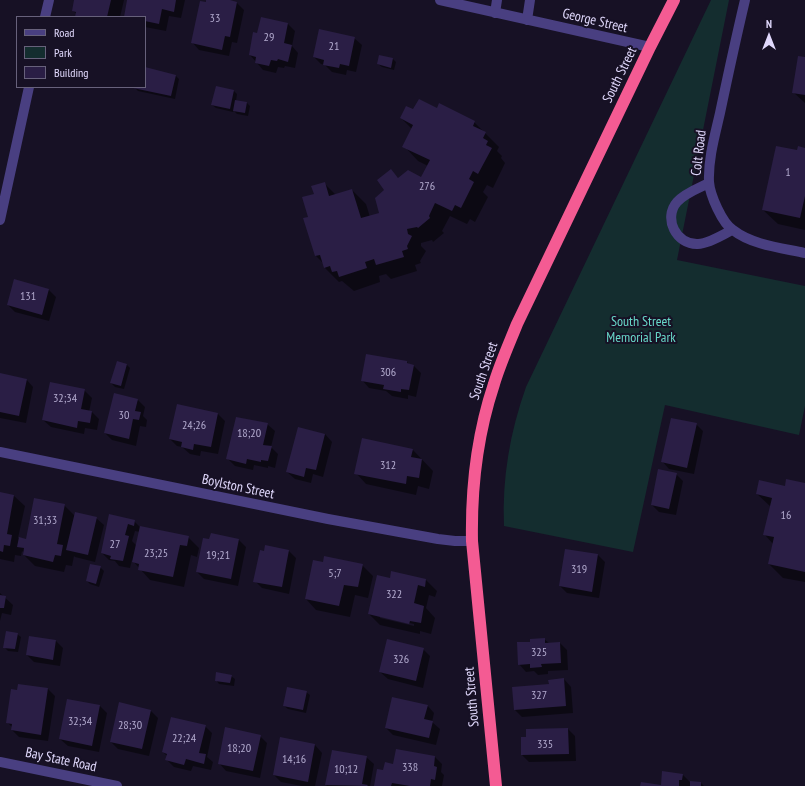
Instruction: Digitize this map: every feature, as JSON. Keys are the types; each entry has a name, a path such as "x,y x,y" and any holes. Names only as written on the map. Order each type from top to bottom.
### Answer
{"highway":[{"name":"South Street","path":"496,786 472,541 473,498 477,455 485,414 503,356 517,324 674,0"}],"street":[{"path":"45,16 49,0"},
{"name":"George Street","path":"440,0 650,47"},
{"path":"495,13 498,0"},
{"path":"527,20 530,0"},
{"name":"Colt Road","path":"745,0 732,53 713,147 709,183 720,212 732,230 747,239 805,253"},
{"path":"0,220 29,88"},
{"path":"709,183 682,197 678,201 672,213 671,222 673,229 684,241 695,244 703,244 732,230"},
{"name":"Boylston Street","path":"0,452 328,520 438,539 472,541"},
{"name":"Bay State Road","path":"0,762 117,786"}],"green space":[{"name":"South Street Memorial Park","path":"711,0 729,0 677,260 805,286 805,406 799,435 665,405 633,552 504,526 504,490 508,455 520,404 526,387"}],"building":[{"path":"74,0 111,0 107,16 75,16 76,12 72,11"},
{"path":"127,0 176,0 174,12 162,9 159,24 146,21 146,16 124,16"},
{"path":"206,0 230,0 237,2 230,37 225,36 222,50 191,43 200,1 206,2"},
{"path":"261,17 288,23 284,43 292,45 288,62 278,59 277,61 271,60 269,66 255,63 256,57 249,55 253,32 257,33"},
{"path":"319,29 355,37 349,66 340,64 339,68 323,65 324,60 313,57"},
{"path":"379,55 393,58 391,68 377,64"},
{"path":"798,56 805,57 805,95 792,93"},
{"path":"146,67 176,75 171,96 133,88 146,88"},
{"path":"216,86 234,90 230,109 211,105"},
{"path":"419,99 437,108 439,103 475,121 473,126 486,132 483,138 488,141 486,145 492,148 478,174 473,171 469,179 474,182 461,208 455,205 452,211 435,203 429,216 430,218 418,228 407,229 408,234 412,236 407,246 408,249 402,251 404,257 376,265 374,259 365,262 367,268 339,277 337,271 332,272 330,266 324,268 320,255 315,256 303,218 308,217 302,197 314,194 311,186 325,182 329,196 352,189 361,218 379,213 375,198 384,190 377,180 391,169 398,178 408,170 421,177 430,160 402,147 413,125 400,118 406,106 413,109"},
{"path":"235,100 247,102 245,113 233,111"},
{"path":"776,146 797,150 798,146 805,148 805,196 800,218 762,210"},
{"path":"14,279 49,289 42,315 7,305"},
{"path":"366,354 407,361 407,363 414,365 409,390 401,389 401,392 383,389 384,385 361,381"},
{"path":"117,361 127,364 121,386 110,383"},
{"path":"0,373 27,379 19,416 0,412"},
{"path":"50,382 85,389 81,409 92,411 90,423 78,421 77,428 42,420"},
{"path":"114,393 138,399 135,411 141,412 139,420 133,419 129,439 104,433"},
{"path":"177,404 218,413 211,447 194,444 193,450 181,447 182,442 169,439"},
{"path":"236,417 268,423 263,445 272,446 268,461 261,460 261,462 247,459 246,464 226,459"},
{"path":"671,418 697,423 687,468 661,462"},
{"path":"298,427 325,434 316,470 306,468 304,477 286,472"},
{"path":"362,438 413,449 411,457 422,459 419,478 407,476 406,484 354,474"},
{"path":"658,469 677,473 669,509 651,505"},
{"path":"786,479 805,483 805,572 768,564 774,537 763,535 772,498 756,494 759,480 785,486"},
{"path":"0,492 14,495 7,534 12,535 10,546 4,545 3,552 0,551"},
{"path":"34,498 65,504 57,544 63,545 61,556 55,555 53,562 23,555 24,548 17,547 19,537 26,539"},
{"path":"75,512 97,517 88,555 66,550"},
{"path":"109,514 135,520 134,526 128,524 125,535 129,536 123,561 110,559 111,556 101,553"},
{"path":"140,526 189,536 187,546 180,545 173,577 138,570 139,564 132,562"},
{"path":"211,533 239,539 231,579 196,572 203,538 209,539"},
{"path":"265,545 289,550 282,587 253,582 260,550 264,551"},
{"path":"565,549 598,554 592,592 559,586"},
{"path":"324,556 363,564 358,587 344,585 339,606 305,599 313,560 323,562"},
{"path":"90,564 101,566 96,584 86,581"},
{"path":"391,571 426,579 425,587 418,585 414,603 424,606 421,623 410,621 409,624 368,614 377,575 390,578"},
{"path":"0,595 6,596 4,608 0,608"},
{"path":"6,631 18,633 15,649 3,648"},
{"path":"29,636 56,640 53,660 26,655"},
{"path":"545,638 545,643 560,642 561,663 541,664 542,667 530,668 530,664 518,665 517,642 530,642 530,639"},
{"path":"387,639 424,648 416,681 379,672"},
{"path":"216,672 232,675 230,683 215,681"},
{"path":"564,678 566,706 514,710 512,687 549,684 548,680"},
{"path":"18,684 48,688 41,735 11,730 12,724 6,723 11,689 17,690"},
{"path":"287,687 307,691 303,710 283,706"},
{"path":"392,697 428,705 424,719 433,721 429,738 385,728"},
{"path":"67,699 100,705 92,746 59,739"},
{"path":"119,702 151,710 142,749 110,742"},
{"path":"171,717 206,725 199,753 206,754 204,764 186,759 184,765 165,760 167,754 162,752"},
{"path":"225,727 261,735 253,771 218,764"},
{"path":"568,728 569,754 521,755 521,737 526,737 526,729"},
{"path":"280,737 315,744 308,782 273,775"},
{"path":"396,749 435,756 434,766 437,767 435,780 431,779 430,786 410,786 392,783 391,786 374,786 377,769 383,770 385,762 393,764"},
{"path":"332,750 367,756 362,784 368,785 367,786 325,785"},
{"path":"662,771 683,774 682,780 679,780 679,786 640,786 641,782 661,785"},
{"path":"690,781 701,782 701,786 690,786"}]}
